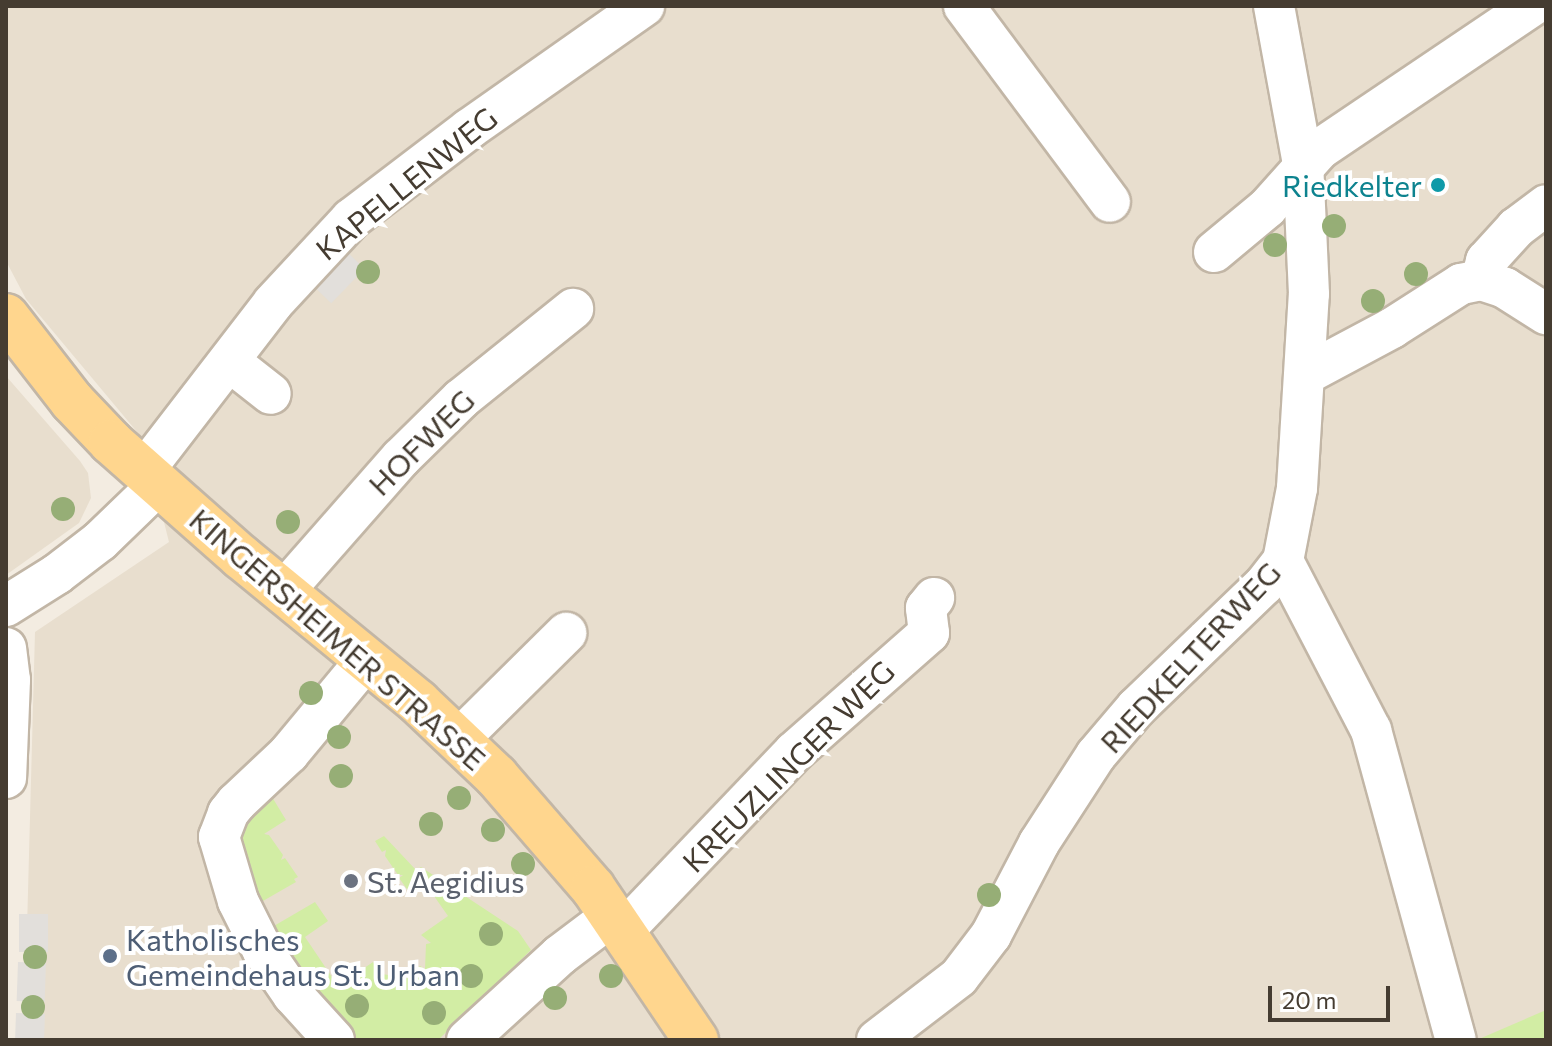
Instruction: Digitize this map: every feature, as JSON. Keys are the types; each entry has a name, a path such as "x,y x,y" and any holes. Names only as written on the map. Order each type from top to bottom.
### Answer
{"main road":[{"name":"KINGERSHEIMER STRASSE","path":"6,316 72,401 111,442 150,479 459,739 533,816 618,923 696,1040"}],"street":[{"name":"KAPELLENWEG","path":"6,606 57,574 100,541 150,479 229,361 299,272 351,219 469,129 644,6"},
{"path":"964,6 1110,202"},
{"name":"RIEDKELTERWEG","path":"877,1040 959,977 991,935 1039,843 1096,755 1136,708 1264,585 1283,561 1297,488 1309,294 1303,164 1274,6"},
{"path":"1214,252 1267,208 1303,164 1364,116 1532,6"},
{"path":"1481,280 1486,261 1516,228 1546,205"},
{"path":"1306,374 1392,328 1461,284 1481,280 1505,288 1546,314"},
{"name":"HOFWEG","path":"284,591 401,458 461,399 573,309"},
{"path":"229,361 271,394"},
{"path":"1283,561 1371,730 1456,1040"},
{"name":"KREUZLINGER WEG","path":"618,923 794,752 929,633 926,608 934,598"},
{"path":"459,739 566,633"},
{"path":"6,648 10,680 6,778"},
{"path":"334,1040 293,995 263,951 238,901 219,837 236,803 289,753 367,659"},
{"path":"467,1040 560,955 618,923"}],"shaded area":[{"path":"6,6 1546,6 1546,1040 24,1040 35,632 169,542 143,439 26,299 6,261"},
{"path":"343,248 365,269 331,303 310,283"},
{"path":"6,376 80,461 88,473 91,498 79,523 6,575"},
{"path":"19,914 48,914 48,952 19,952"},
{"path":"18,962 46,963 45,1002 17,1001"},
{"path":"16,1013 45,1014 44,1040 15,1040"}],"green space":[{"path":"269,792 286,820 264,834 269,835 283,855 281,860 285,858 298,877 294,879 296,882 256,905 236,855 239,821"},
{"path":"384,836 416,870 421,867 518,931 531,950 438,1040 358,1040 293,972 267,930 315,902 328,921 305,937 338,986 373,962 379,972 377,977 382,974 401,977 402,982 420,966 425,969 426,944 431,943 421,935 448,916 427,886 412,896 399,878 403,875 398,875 385,856 386,850 382,852 375,841"},
{"path":"1546,1010 1546,1040 1479,1040 1479,1039"}],"place":[{"name":"Riedkelter","path":"1438,185"},
{"name":"St. Aegidius","path":"351,881"},
{"name":"Katholisches Gemeindehaus St. Urban","path":"110,956"}]}
